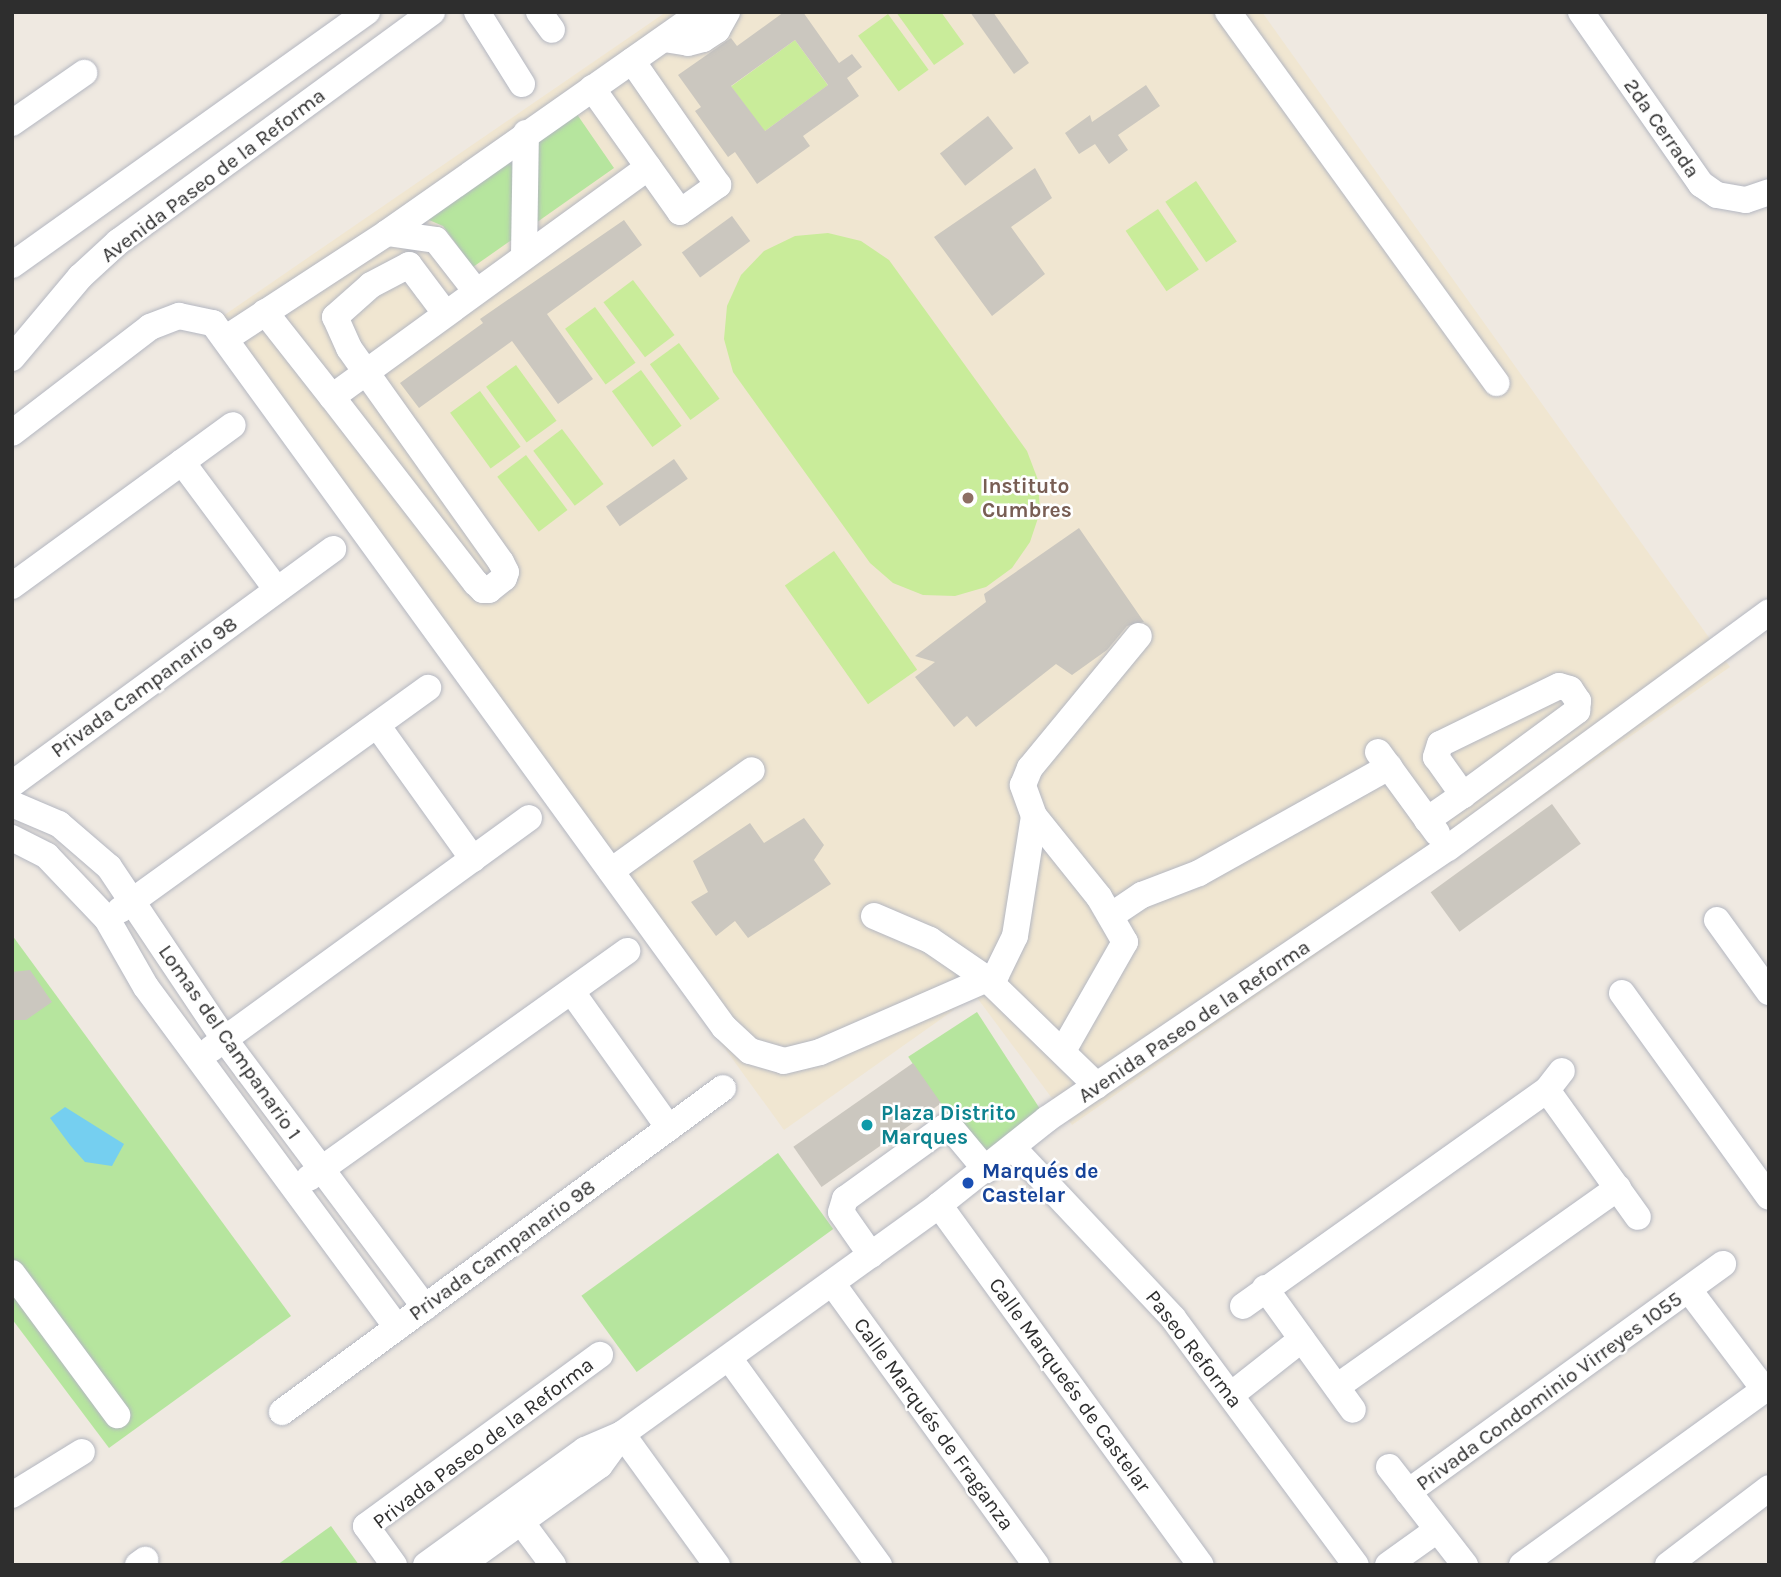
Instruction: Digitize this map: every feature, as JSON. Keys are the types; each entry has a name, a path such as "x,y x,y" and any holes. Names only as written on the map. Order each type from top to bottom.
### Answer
{"street":[{"name":"Avenida Paseo de la Reforma","path":"16,256 367,12"},
{"name":"Avenida Paseo de la Reforma","path":"12,358 80,277 118,242 432,12"},
{"path":"225,339 387,233 702,12"},
{"path":"664,39 688,43 703,39 717,30 727,12"},
{"path":"1228,12 1497,383"},
{"name":"2da Cerrada","path":"1581,12 1701,184 1717,195 1746,200 1769,192"},
{"path":"486,15 522,84"},
{"path":"592,88 680,212 718,185 632,61"},
{"path":"12,123 84,73"},
{"path":"524,256 527,133"},
{"path":"332,397 475,290 648,167"},
{"path":"387,233 436,240 475,290"},
{"path":"265,312 476,583 483,590 489,590 504,578 501,562 337,329 335,317 372,285 400,266 409,265 445,313"},
{"path":"12,433 167,318 202,318 213,323 724,1027 750,1051 784,1061 820,1052 996,975 1007,959 1014,936 1034,816"},
{"path":"12,586 233,425"},
{"path":"182,462 276,590"},
{"name":"Privada Campanario 98","path":"12,784 333,549"},
{"name":"Avenida Paseo de la Reforma","path":"461,1565 585,1450 622,1434 871,1255 1097,1086 1448,848 1769,612"},
{"path":"1064,1049 1125,942 1112,915 1034,816 1023,785 1030,768 1139,636"},
{"path":"1427,820 1463,795 1577,711 1578,701 1570,689 1559,686 1440,744 1436,757 1463,795"},
{"path":"107,919 428,688"},
{"path":"377,725 473,859"},
{"path":"1112,915 1142,895 1199,873 1384,760 1448,848"},
{"path":"611,871 752,770"},
{"name":"Lomas del Campanario 1","path":"12,804 59,824 108,867 135,900 177,972 225,1040 425,1307"},
{"path":"197,1058 529,818"},
{"name":"Lomas del Campanario 1","path":"12,838 47,856 107,919 146,987 397,1326"},
{"path":"874,916 930,940 986,979 1064,1049 1097,1086"},
{"path":"1717,920 1769,992"},
{"path":"296,1187 627,951"},
{"path":"572,992 669,1128"},
{"path":"1622,993 1769,1197"},
{"path":"1243,1306 1555,1081 1638,1217"},
{"name":"Privada Campanario 98","path":"282,1412 723,1088"},
{"path":"871,1255 841,1212 845,1199 945,1127 951,1128 986,1170"},
{"name":"Paseo Reforma","path":"1014,1149 1127,1265 1231,1395 1356,1565"},
{"path":"1338,1386 1618,1188"},
{"name":"Calle Marqueés de Castelar","path":"939,1205 1201,1565"},
{"name":"Privada Condominio Virreyes 1055","path":"1408,1492 1723,1264"},
{"path":"12,1273 117,1415"},
{"name":"Calle Marqués de Fraganza","path":"832,1283 1037,1565"},
{"path":"1265,1289 1353,1410"},
{"name":"Privada Condominio Virreyes 1055","path":"1522,1565 1766,1387 1689,1290"},
{"path":"1231,1395 1302,1339"},
{"name":"Privada Paseo de la Reforma","path":"394,1565 366,1526 600,1355"},
{"path":"729,1358 879,1565"},
{"path":"622,1434 717,1565"},
{"path":"12,1495 82,1452"},
{"name":"Privada Condominio Virreyes 1055","path":"1389,1467 1465,1565"},
{"path":"1668,1565 1769,1488"},
{"name":"Avenida Paseo de la Reforma","path":"426,1565 515,1513"},
{"path":"515,1513 553,1565"},
{"path":"1388,1565 1437,1530"}],"shaded area":[{"name":"Instituto Cumbres","path":"666,12 1262,12 1730,667 1072,1125 975,995 784,1130 204,329"}],"green space":[{"path":"896,12 941,12 964,44 934,65"},
{"path":"888,14 929,70 899,92 858,36"},
{"path":"795,40 828,85 764,132 731,86"},
{"path":"574,110 614,168 473,267 443,226 422,217"},
{"path":"1196,181 1237,242 1206,262 1165,202"},
{"path":"1158,209 1199,270 1166,291 1126,231"},
{"path":"828,233 861,241 889,260 1027,451 1038,480 1040,512 1030,542 1012,568 986,587 955,596 923,595 893,583 870,563 733,372 724,339 727,306 741,275 764,251 795,236"},
{"path":"633,280 675,335 645,357 603,302"},
{"path":"595,307 636,363 606,385 565,329"},
{"path":"679,343 720,399 690,420 650,364"},
{"path":"516,365 557,421 527,443 486,387"},
{"path":"641,370 682,426 652,447 612,391"},
{"path":"480,391 521,447 491,469 450,413"},
{"path":"562,429 604,484 575,506 533,451"},
{"path":"526,455 568,510 539,532 497,477"},
{"path":"834,551 917,670 868,704 785,585"},
{"path":"12,935 291,1316 109,1448 12,1319"},
{"path":"977,1012 1047,1119 978,1164 908,1057"},
{"path":"778,1153 833,1229 637,1372 581,1296"},
{"path":"331,1526 359,1565 277,1565"}],"water":[{"path":"65,1107 124,1144 112,1166 85,1162 70,1145 50,1118"}],"building":[{"path":"784,12 803,12 839,63 852,54 862,67 847,78 859,96 803,136 810,146 757,184 735,152 728,157 695,111 701,107 678,75 731,38 737,46","holes":["795,40 828,85 765,131 731,86"]},
{"path":"970,12 993,12 1029,63 1014,74"},
{"path":"1146,85 1160,106 1118,135 1128,150 1109,164 1095,144 1079,154 1065,133 1090,115 1092,122"},
{"path":"988,116 1013,148 965,186 940,154"},
{"path":"1035,168 1052,198 1011,227 1045,274 992,316 934,237"},
{"path":"732,216 750,241 700,278 682,252"},
{"path":"624,220 642,245 547,314 593,379 558,404 512,341 419,408 400,383 483,323 480,319"},
{"path":"674,459 688,479 620,526 606,507"},
{"path":"1079,528 1144,622 1127,626 1107,650 1072,675 1056,664 976,727 967,716 954,727 915,677 935,662 915,656 986,602 984,594"},
{"path":"1552,804 1581,844 1459,932 1431,892"},
{"path":"804,818 824,845 814,860 831,884 748,938 735,921 716,936 691,902 708,892 693,861 750,823 764,843"},
{"path":"30,970 52,1002 26,1020 12,1020 12,972"},
{"name":"Plaza Distrito Marques","path":"913,1063 941,1103 822,1187 793,1147"}],"place":[{"name":"Instituto Cumbres","path":"968,498"},
{"name":"Plaza Distrito Marques","path":"867,1125"},
{"name":"Marqués de Castelar","path":"968,1183"}]}
